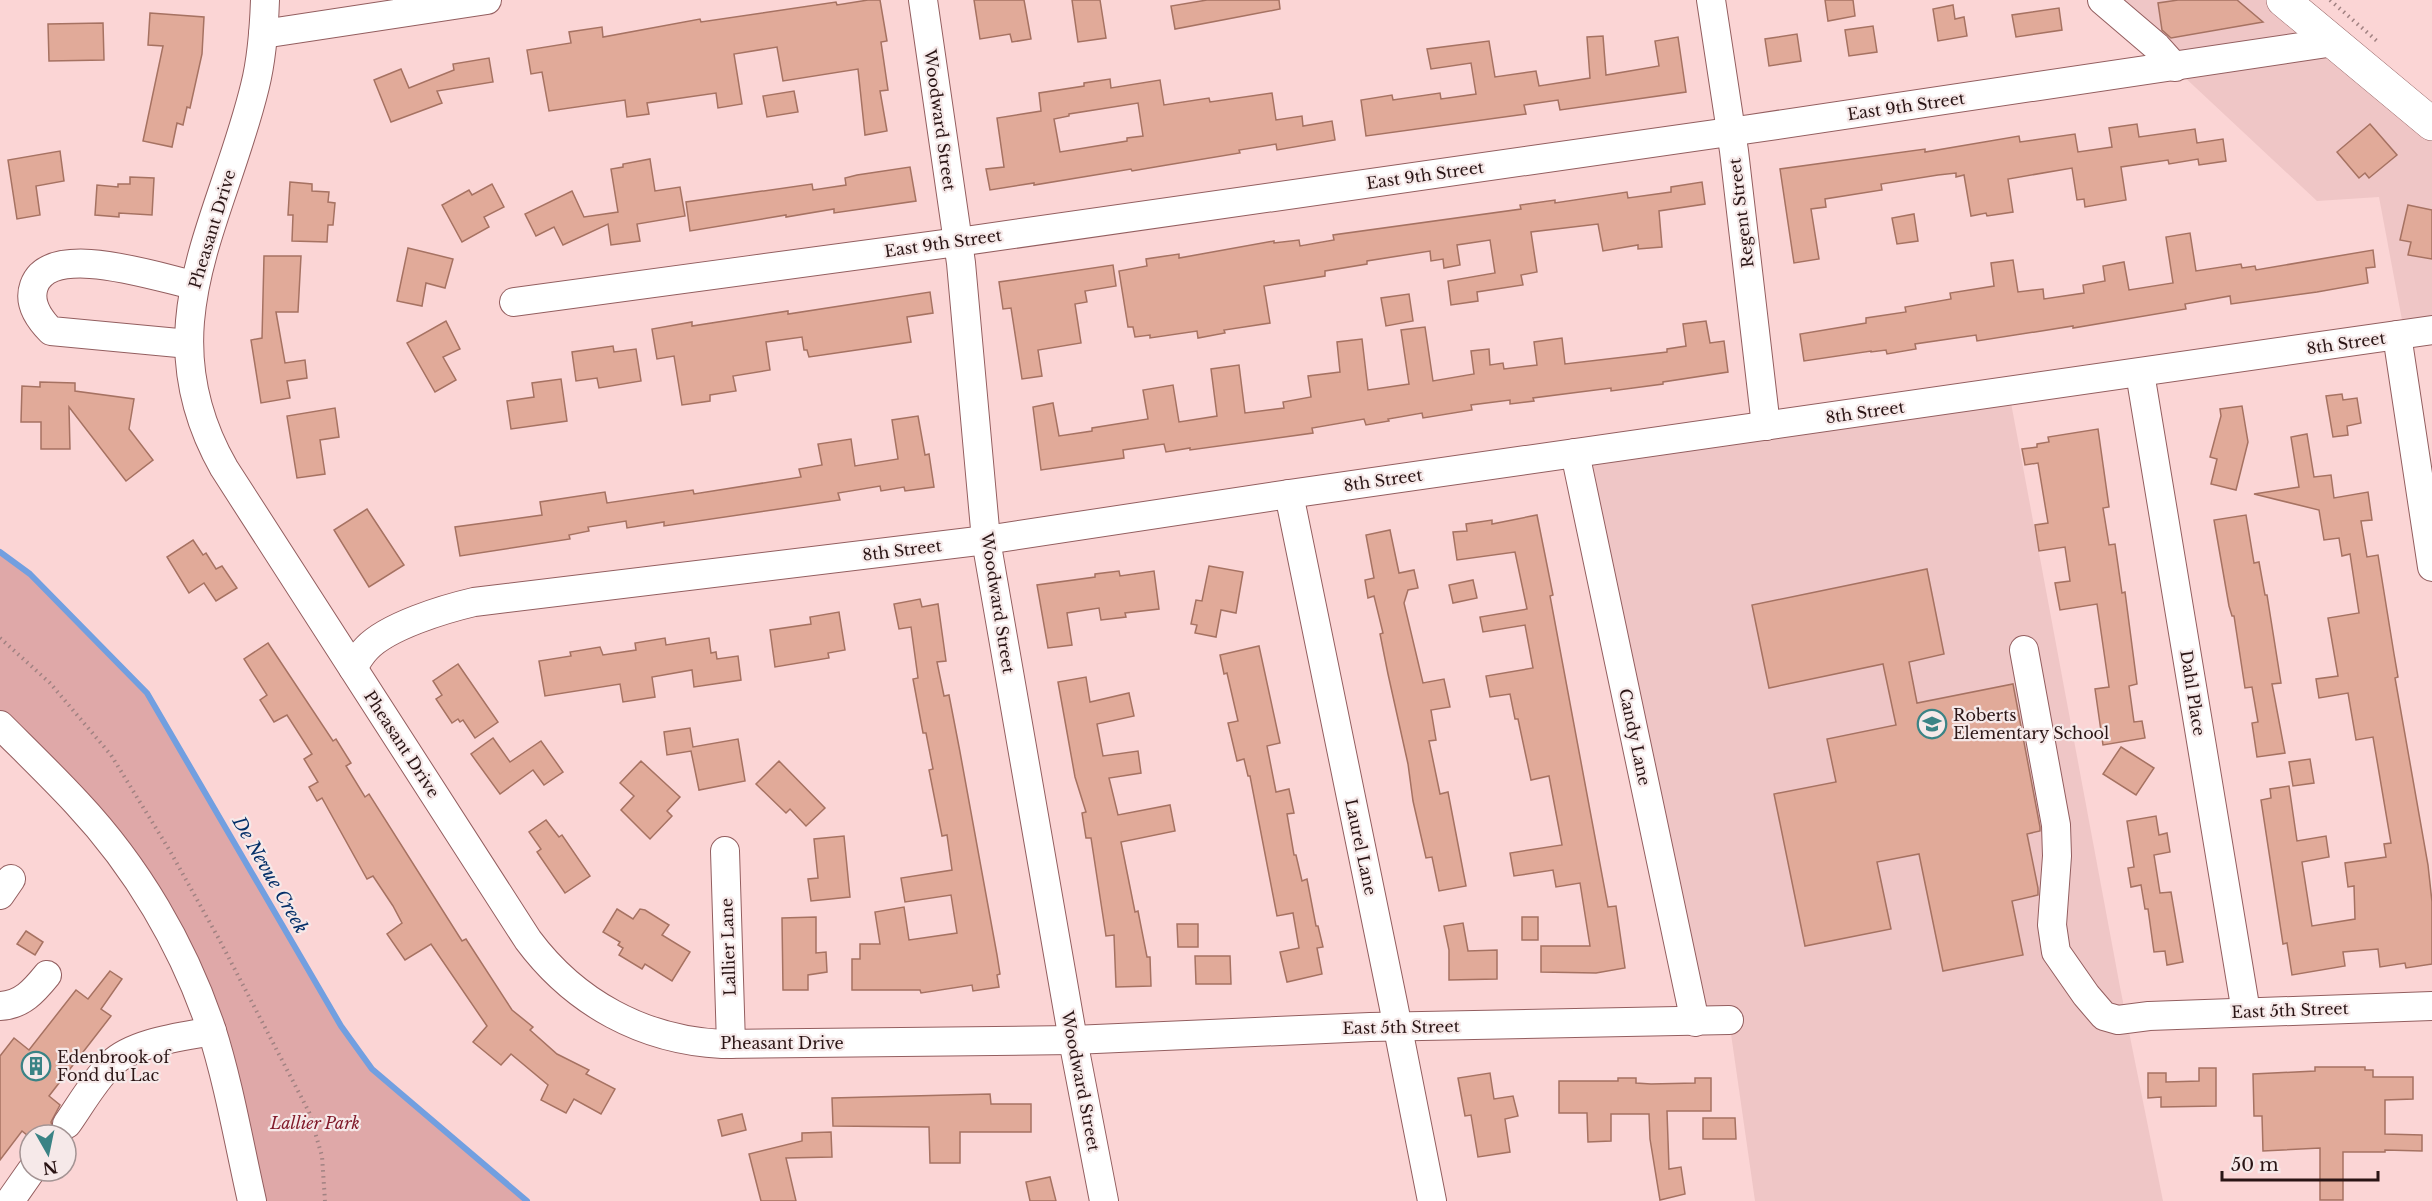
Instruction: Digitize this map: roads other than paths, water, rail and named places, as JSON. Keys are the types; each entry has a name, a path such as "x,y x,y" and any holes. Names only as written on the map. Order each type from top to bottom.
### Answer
{"main road":[{"path":"2283,0 2432,124"}],"street":[{"name":"Pheasant Drive","path":"265,0 258,70 249,107 202,253 194,285 189,344 196,399 204,426 219,460 528,939 555,972 587,999 632,1024 664,1035 689,1040 731,1044 1073,1040"},
{"path":"263,34 487,0"},
{"name":"Woodward Street","path":"923,0 958,242 986,540 1073,1040 1104,1201"},
{"name":"Regent Street","path":"1711,0 1730,131 1766,426"},
{"path":"2102,0 2157,47 2175,67"},
{"name":"East 9th Street","path":"514,302 958,242 2175,67 2334,42"},
{"path":"189,344 51,331 40,321 34,309 32,291 37,278 54,265 90,263 194,285"},
{"name":"8th Street","path":"352,668 368,647 401,627 437,612 474,602 986,540 1289,494 2140,374 2432,330"},
{"path":"2397,335 2432,567"},
{"name":"Dahl Place","path":"2140,374 2246,1012"},
{"name":"Candy Lane","path":"1575,453 1695,1022"},
{"name":"Laurel Lane","path":"1289,494 1432,1201"},
{"name":"East 5th Street","path":"2024,650 2056,825 2057,856 2052,925 2056,952 2104,1016 2118,1020 2149,1016 2432,1006"},
{"path":"0,725 78,804 120,854 177,946 212,1031 223,1069 252,1201"},
{"name":"Lallier Lane","path":"725,851 731,1044"},
{"path":"0,1006 15,1004 30,994 47,975"},
{"name":"East 5th Street","path":"1073,1040 1398,1026 1729,1020"},
{"path":"68,1123 104,1073 121,1057 154,1044 212,1031"},
{"path":"10,1201 23,1183"}],"waterway":[{"name":"De Nevue Creek","path":"0,552 30,574 147,693 341,1026 372,1069 527,1201"}],"place":[{"name":"Roberts Elementary School","path":"1932,724"},
{"name":"Edenbrook of Fond du Lac","path":"36,1066"}],"park label":[{"name":"Lallier Park","path":"315,1123"}]}
